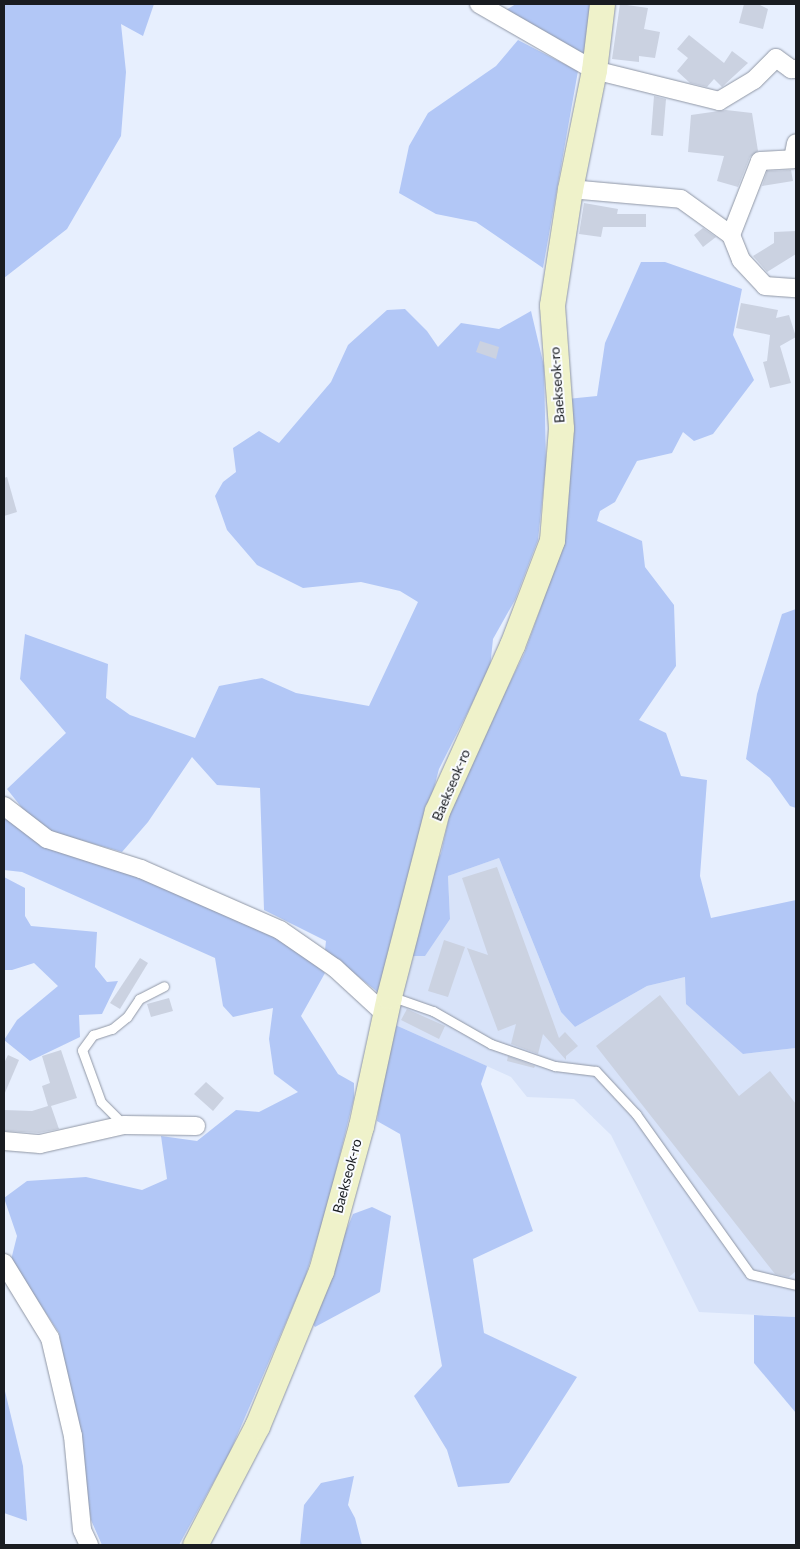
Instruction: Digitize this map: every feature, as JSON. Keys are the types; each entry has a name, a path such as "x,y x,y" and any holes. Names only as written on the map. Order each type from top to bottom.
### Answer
{"street":[{"path":"479,4 594,70 719,101 754,80 776,58 791,69 796,69"},
{"name":"Baekseok-ro","path":"195,1545 257,1426 321,1271 361,1126 387,1005 437,811 512,645 552,540 561,428 552,305 570,189 594,70 602,4"},
{"path":"731,235 760,161 793,159 796,143"},
{"path":"570,189 681,199 731,235 741,260 765,286 796,288"},
{"path":"4,806 47,839 141,869 280,930 387,1005"},
{"path":"4,1141 40,1144 124,1125 196,1126"},
{"path":"4,1263 50,1338 73,1436 82,1530 89,1545"}],"lane":[{"path":"124,1125 101,1102 82,1050 93,1035 112,1029 127,1017 139,999 164,986"},
{"path":"387,1005 433,1011 491,1044 555,1066 596,1071 636,1114 750,1274 796,1285"}],"shaded area":[{"path":"4,4 154,4 143,36 121,24 126,72 121,136 67,229 4,278"},
{"path":"516,4 596,4 586,56 506,10"},
{"path":"518,40 578,71 543,268 476,222 436,214 399,193 409,146 428,113 496,66"},
{"path":"641,262 665,262 742,289 733,335 754,380 713,434 694,441 683,432 672,453 637,461 615,502 600,511 597,521 642,541 645,567 674,605 676,666 639,720 666,733 681,776 707,780 700,876 711,918 796,900 796,1048 743,1054 686,1004 685,977 647,986 575,1027 561,1012 499,858 448,876 450,919 425,956 408,956 428,882 441,853 454,795 524,654 541,607 560,537 567,399 597,396 605,343"},
{"path":"405,309 427,331 438,347 461,323 499,329 531,311 544,366 546,465 538,540 515,600 493,639 490,668 439,769 380,994 325,950 326,941 264,910 260,788 217,785 192,757 148,822 122,852 52,832 26,813 7,789 66,733 20,679 25,634 108,664 106,698 130,715 195,738 219,686 262,678 296,693 369,706 418,602 400,591 361,582 303,588 257,565 227,530 215,496 223,482 236,472 233,448 259,431 279,443 331,382 348,345 387,310"},
{"path":"796,609 796,808 790,806 770,778 746,759 757,694 782,614"},
{"path":"4,814 293,946 325,973 301,1016 338,1074 354,1083 354,1098 326,1211 305,1278 230,1452 179,1545 102,1545 91,1520 59,1333 11,1260 17,1236 4,1198 27,1181 86,1177 142,1190 167,1179 161,1136 197,1141 236,1110 259,1112 298,1092 274,1074 269,1039 273,1008 233,1017 223,1006 215,958 22,872 4,870"},
{"path":"499,858 561,1012 575,1027 647,986 685,977 743,1054 796,1048 796,1317 699,1312 611,1135 574,1099 527,1097 511,1077 391,1023 408,956 450,919 448,876"},
{"path":"4,877 25,888 25,916 31,926 97,932 95,967 107,982 118,981 102,1014 79,1015 80,1037 30,1061 4,1040 17,1020 58,986 34,963 12,970 4,970"},
{"path":"391,1023 487,1066 481,1084 533,1231 473,1259 484,1333 577,1377 509,1483 458,1487 447,1450 414,1396 442,1366 400,1134 377,1121"},
{"path":"372,1207 391,1216 380,1292 315,1327 309,1319 353,1214"},
{"path":"754,1315 796,1317 796,1413 754,1363"},
{"path":"4,1387 23,1466 27,1521 4,1513"},
{"path":"354,1476 348,1505 355,1518 362,1545 300,1545 304,1505 321,1483"}],"building":[{"path":"620,4 648,8 644,29 660,32 655,58 639,56 639,62 612,59"},
{"path":"744,4 758,4 768,9 763,29 739,23"},
{"path":"689,35 724,63 732,51 748,63 722,87 714,79 707,87 690,83 677,71 688,58 677,49"},
{"path":"654,96 666,99 663,136 651,135"},
{"path":"726,110 752,113 758,151 750,157 738,187 717,181 724,156 688,152 691,115"},
{"path":"791,170 793,181 762,186 767,171"},
{"path":"584,203 618,209 617,214 646,214 646,227 603,227 601,237 579,234"},
{"path":"703,228 716,237 703,247 694,235"},
{"path":"796,231 796,254 767,272 753,256 774,243 774,232"},
{"path":"741,303 778,310 776,318 789,315 796,337 780,346 791,383 770,388 763,362 767,361 770,335 736,328"},
{"path":"480,341 499,347 496,359 476,352"},
{"path":"7,477 17,512 4,516 4,478"},
{"path":"497,867 559,1038 565,1032 578,1046 566,1056 566,1060 543,1034 538,1054 511,1044 516,1024 498,1031 467,948 488,955 462,878"},
{"path":"444,940 465,947 448,997 428,991"},
{"path":"140,958 148,963 120,1009 110,1003"},
{"path":"660,995 739,1096 770,1071 796,1104 796,1271 789,1277 775,1274 596,1046"},
{"path":"169,998 173,1011 151,1017 147,1004"},
{"path":"407,1009 445,1026 439,1039 401,1020"},
{"path":"61,1050 77,1098 51,1106 59,1129 39,1133 4,1131 4,1110 32,1111 48,1106 42,1086 50,1083 42,1056"},
{"path":"8,1055 19,1060 4,1095 4,1063"},
{"path":"508,1056 535,1066 534,1068 507,1061"},
{"path":"206,1082 224,1098 213,1111 194,1094"}]}
